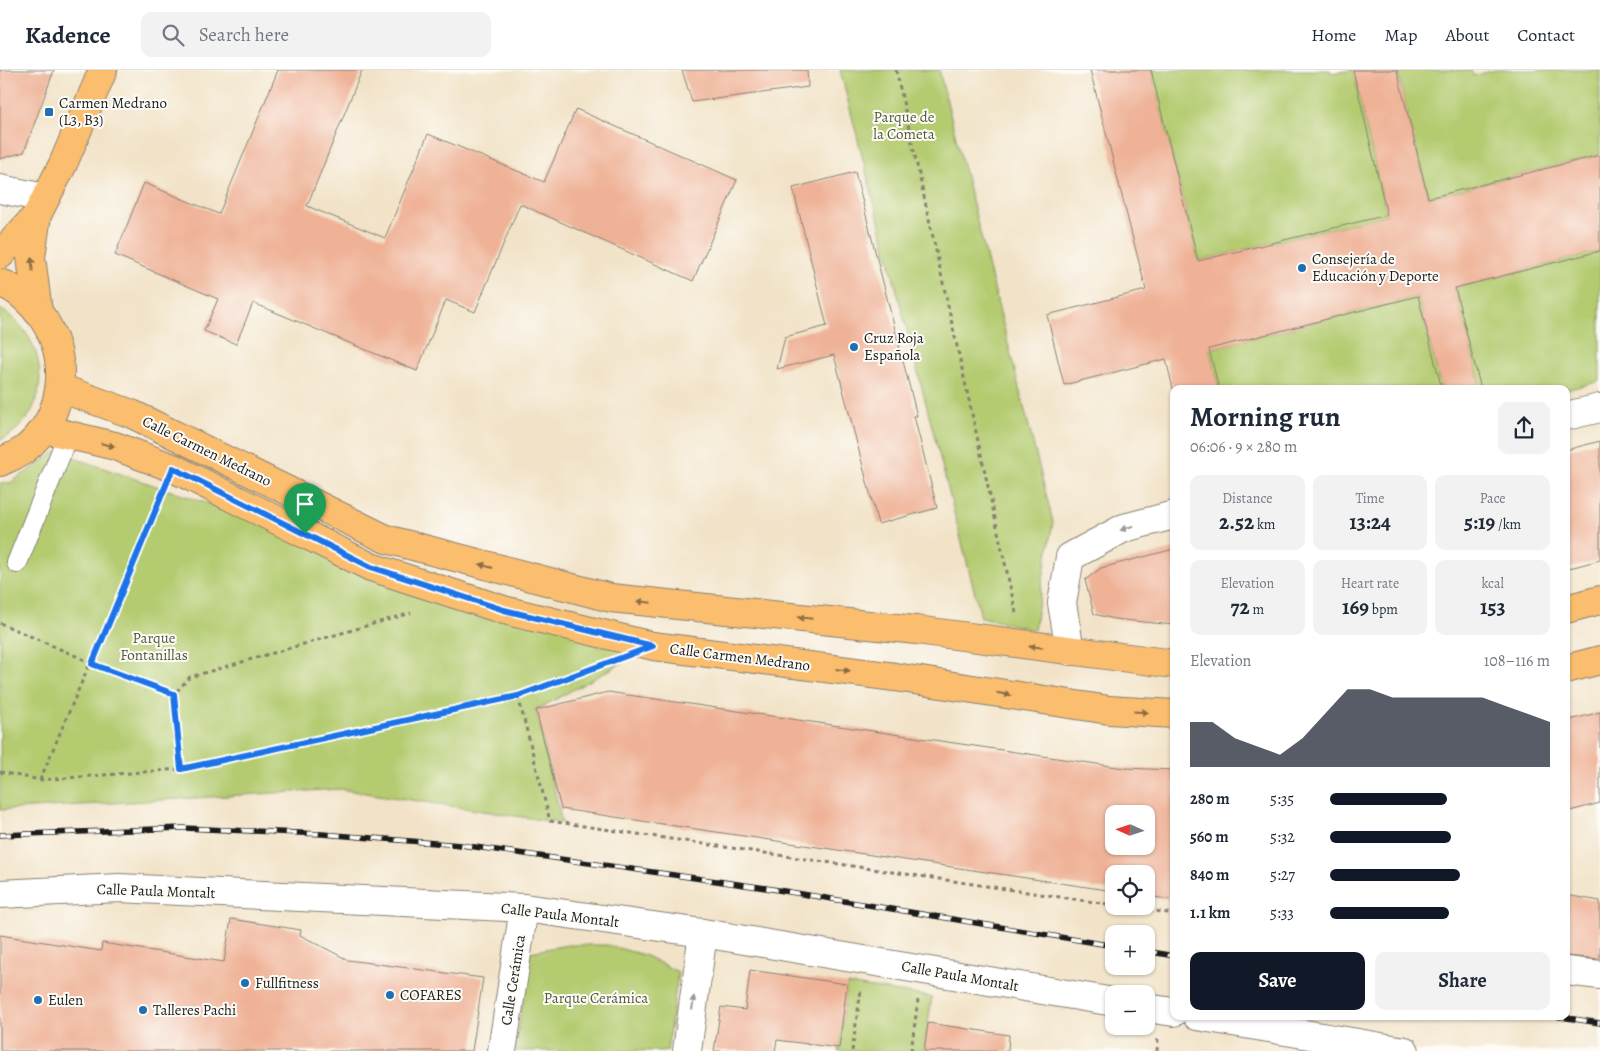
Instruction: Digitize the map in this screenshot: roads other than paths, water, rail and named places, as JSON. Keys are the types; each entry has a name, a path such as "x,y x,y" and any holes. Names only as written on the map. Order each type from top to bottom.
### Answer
{"main road":[{"path":"0,255 41,206 64,164 103,70"},
{"path":"38,312 31,257 41,206"},
{"path":"0,283 8,285 31,303 50,328 60,357 60,388 56,432 0,462"},
{"name":"Calle Carmen Medrano","path":"60,388 132,414 386,539 611,598 916,630 1024,646 1170,664"},
{"name":"Calle Carmen Medrano","path":"56,432 115,446 173,468 371,567 504,610 653,646 895,677 1109,710 1170,714"},
{"path":"1570,608 1600,600"},
{"path":"1570,668 1600,660"}],"street":[{"path":"0,189 41,206"},
{"path":"1570,415 1600,408"},
{"path":"1070,651 1062,603 1070,557 1124,528 1170,516"},
{"name":"Calle Paula Montalt","path":"0,894 120,888 524,908 703,933 1105,1000"},
{"name":"Calle Cerámica","path":"502,1051 524,908"},
{"path":"687,1051 703,933"},
{"path":"1570,971 1600,975"},
{"path":"1155,1009 1170,1011"},
{"path":"1209,1020 1270,1040 1405,1051"}],"lane":[{"path":"17,563 56,432"}],"railway":[{"path":"0,835 183,828 322,834 461,845 766,888 1105,944"},
{"path":"1155,953 1170,955"},
{"path":"1570,1018 1600,1023"}],"place":[{"name":"Carmen Medrano (L3, B3)","path":"49,112"},
{"name":"Consejería de Educación y Deporte","path":"1302,268"},
{"name":"Cruz Roja Española","path":"854,347"},
{"name":"Fullfitness","path":"245,983"},
{"name":"COFARES","path":"390,995"},
{"name":"Eulen","path":"38,1000"},
{"name":"Talleres Pachi","path":"143,1010"}],"park label":[{"name":"Parque de la Cometa","path":"904,126"},
{"name":"Parque Fontanillas","path":"154,646"},
{"name":"Parque Cerámica","path":"596,998"}]}
